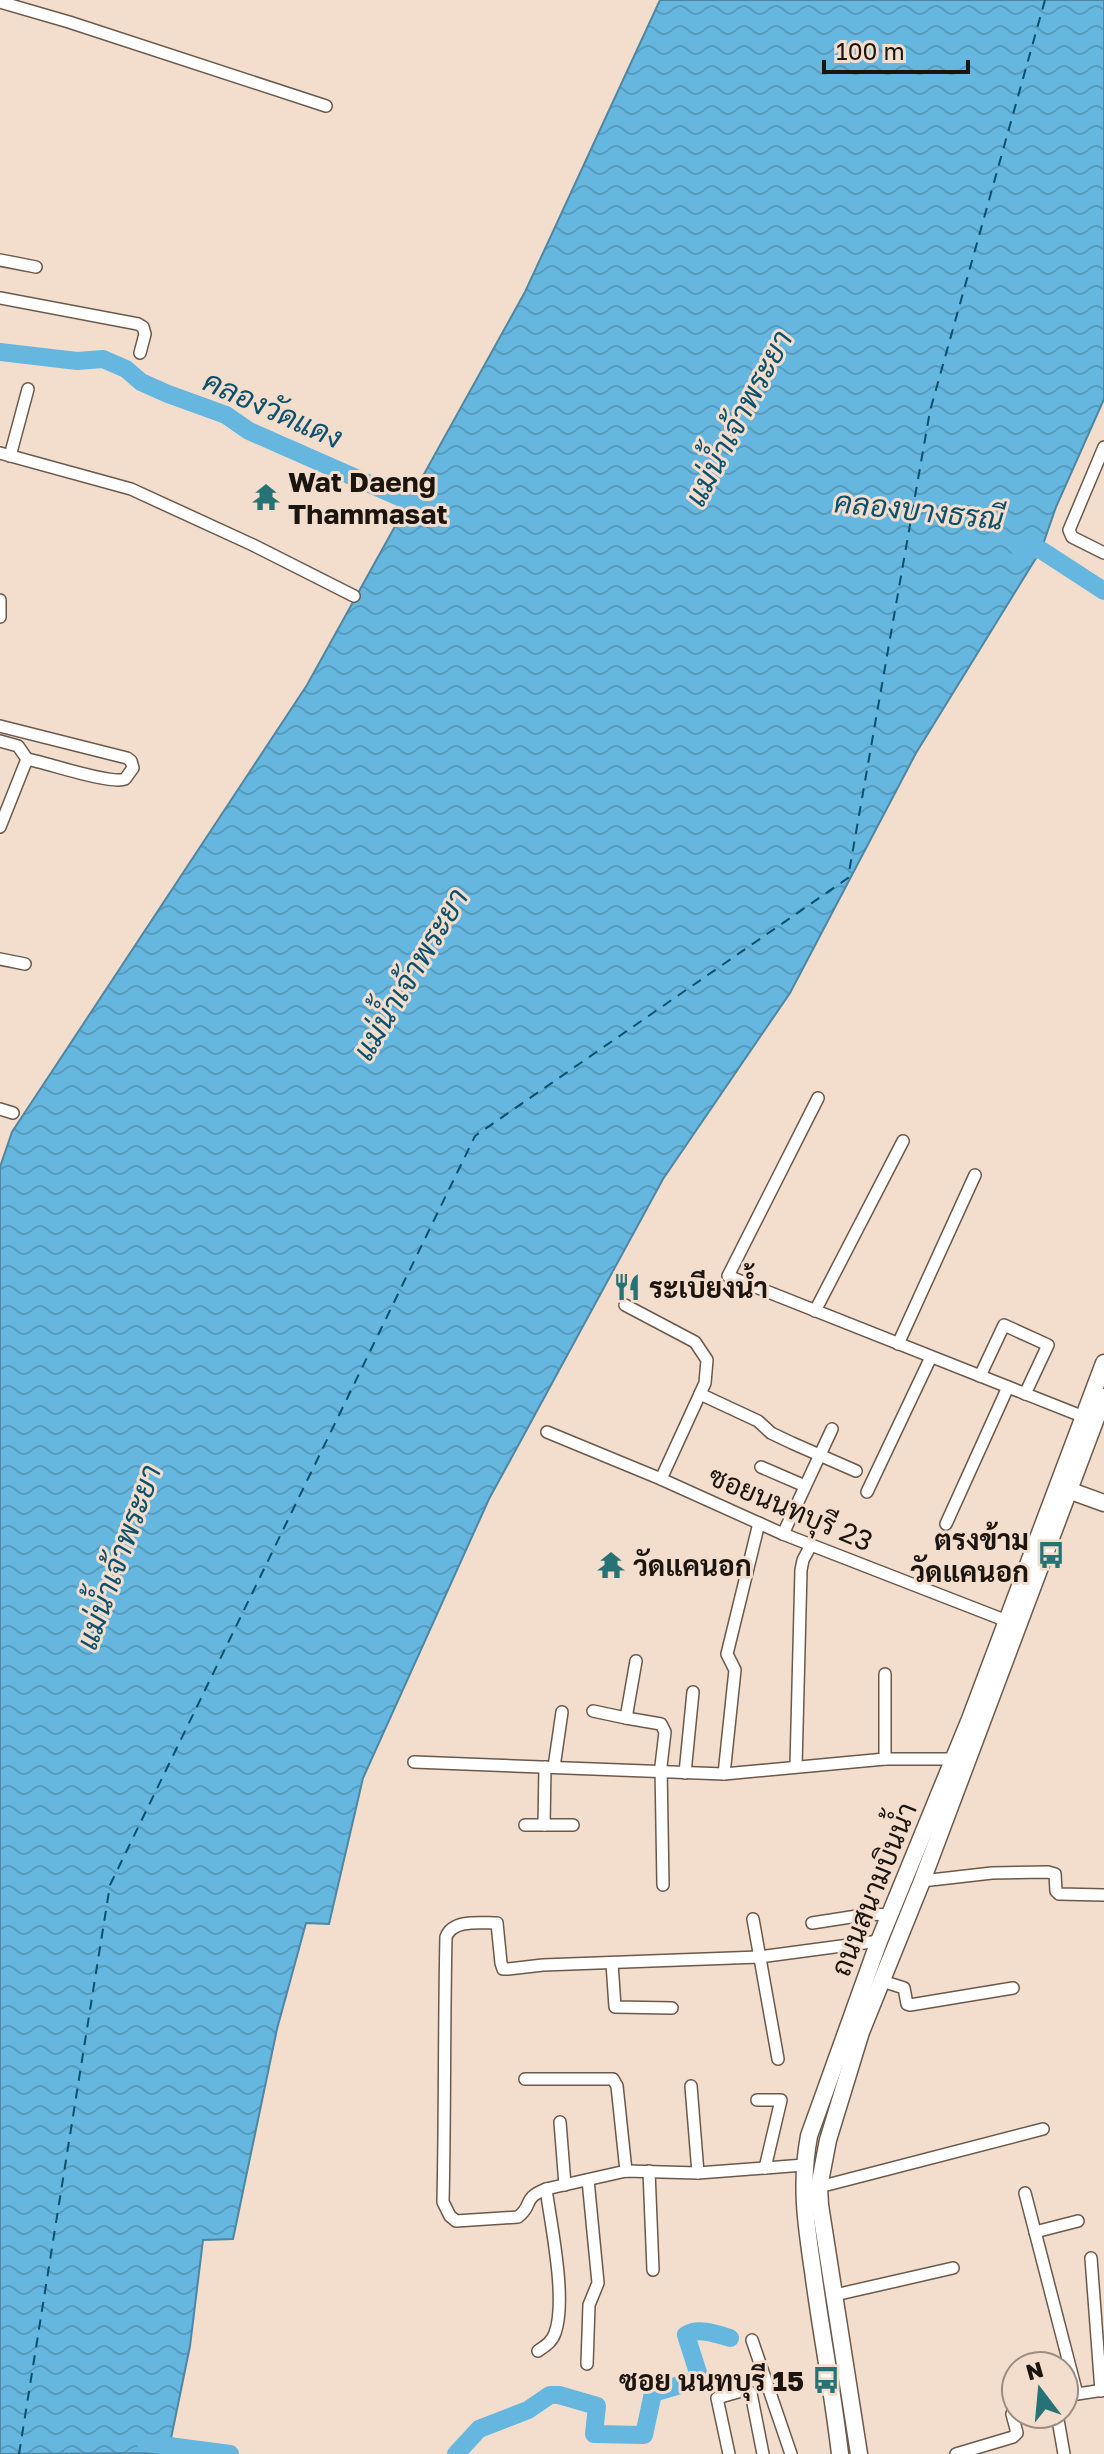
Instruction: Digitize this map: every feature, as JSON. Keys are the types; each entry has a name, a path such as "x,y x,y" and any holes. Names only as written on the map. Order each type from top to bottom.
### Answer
{"main road":[{"name":"ถนนสนามบินน้ำ","path":"815,2228 828,2140 861,2032 922,1881 1104,1363"},
{"name":"ถนนสนามบินน้ำ","path":"840,2454 834,2401 821,2335 820,2264 804,2165 809,2136 889,1915 1068,1490 1104,1397"},
{"path":"1068,1490 1104,1503"},
{"name":"ถนนสนามบินน้ำ","path":"820,2264 835,2295 859,2454"}],"street":[{"path":"0,2 326,106"},
{"path":"0,260 36,267"},
{"path":"0,298 138,324 145,334 140,353"},
{"path":"28,389 5,454 131,489 354,596"},
{"path":"1104,447 1069,530 1072,537 1104,553"},
{"path":"0,600 0,617"},
{"path":"0,726 118,755 131,761 133,768 125,779 113,782 27,759 18,746 0,741"},
{"path":"0,827 27,759"},
{"path":"0,959 25,964"},
{"path":"818,1098 728,1276 1084,1417"},
{"path":"0,1109 13,1113"},
{"path":"815,1311 903,1141"},
{"path":"898,1344 975,1175"},
{"path":"625,1305 695,1342 707,1360 705,1383 661,1479"},
{"path":"980,1376 1004,1325 1048,1345 1025,1394"},
{"path":"867,1492 931,1357"},
{"path":"946,1524 1008,1387"},
{"path":"700,1394 758,1421 771,1433 856,1471"},
{"path":"783,1534 832,1429"},
{"name":"ซอยนนทบุรี 23","path":"547,1432 783,1534 1011,1623"},
{"path":"761,1467 805,1486"},
{"path":"724,1774 735,1670 727,1654 759,1523"},
{"path":"796,1766 801,1570 811,1545"},
{"path":"626,1718 636,1661"},
{"path":"885,1674 885,1759"},
{"path":"685,1773 693,1692"},
{"path":"593,1711 664,1727 661,1772 663,1885"},
{"path":"544,1825 549,1767 562,1712"},
{"path":"414,1762 724,1774 885,1759 953,1759"},
{"path":"525,1825 573,1825"},
{"path":"922,1881 992,1873 1048,1872 1055,1874 1059,1894 1104,1895"},
{"path":"812,1923 870,1914 889,1915"},
{"path":"753,1919 778,2059"},
{"path":"804,2165 698,2173 626,2171 546,2189 529,2198 518,2217 456,2221 443,2202 446,1937 456,1925 497,1923 503,1969 759,1957 879,1941"},
{"path":"612,1963 615,2007 672,2008"},
{"path":"882,1981 904,1988 907,2004 910,2005 1013,1988"},
{"path":"525,2079 613,2079 617,2086 626,2171"},
{"path":"691,2086 698,2173"},
{"path":"757,2100 781,2100 765,2168"},
{"path":"560,2122 565,2185"},
{"path":"819,2187 1043,2129"},
{"path":"649,2171 653,2270"},
{"path":"587,2364 589,2305 598,2283 588,2180"},
{"path":"538,2351 550,2343 557,2322 558,2278 546,2189"},
{"path":"1025,2193 1066,2350"},
{"path":"1035,2232 1078,2221"},
{"path":"1080,2394 1102,2391 1091,2258"},
{"path":"835,2295 953,2268"},
{"path":"752,2340 791,2454"},
{"path":"729,2454 717,2398 745,2390 751,2393 763,2454"},
{"path":"956,2454 1011,2438 1016,2430"},
{"path":"1060,2430 1064,2454"}],"water":[{"name":"แม่น้ำเจ้าพระยา","path":"660,0 1104,0 1104,399 1056,507 1041,550 916,753 790,993 663,1179 489,1499 363,1778 329,1924 306,1923 277,2029 233,2239 203,2240 190,2346 168,2453 0,2454 0,1167 12,1132 307,685 525,292"}],"waterway":[{"name":"คลองวัดแดง","path":"0,352 77,361 103,359 126,369 141,382 226,415 249,431 406,500 431,502"},
{"name":"คลองบางธรณี","path":"1019,548 1041,550 1104,591"},
{"path":"456,2454 479,2429 528,2410 550,2395 597,2406 594,2434 644,2435 653,2393 700,2379 686,2335 702,2331 730,2338"},
{"path":"146,2443 230,2454"}],"ferry route":[{"path":"19,2454 110,1885 475,1136 848,878 930,411 1045,0"}],"place":[{"name":"Wat Daeng Thammasat","path":"266,497"},
{"name":"ระเบียงน้ำ","path":"627,1287"},
{"name":"ตรงข้าม วัดแคนอก","path":"1051,1555"},
{"name":"วัดแคนอก","path":"611,1565"},
{"name":"ซอย นนทบุรี 15","path":"826,2380"}]}
